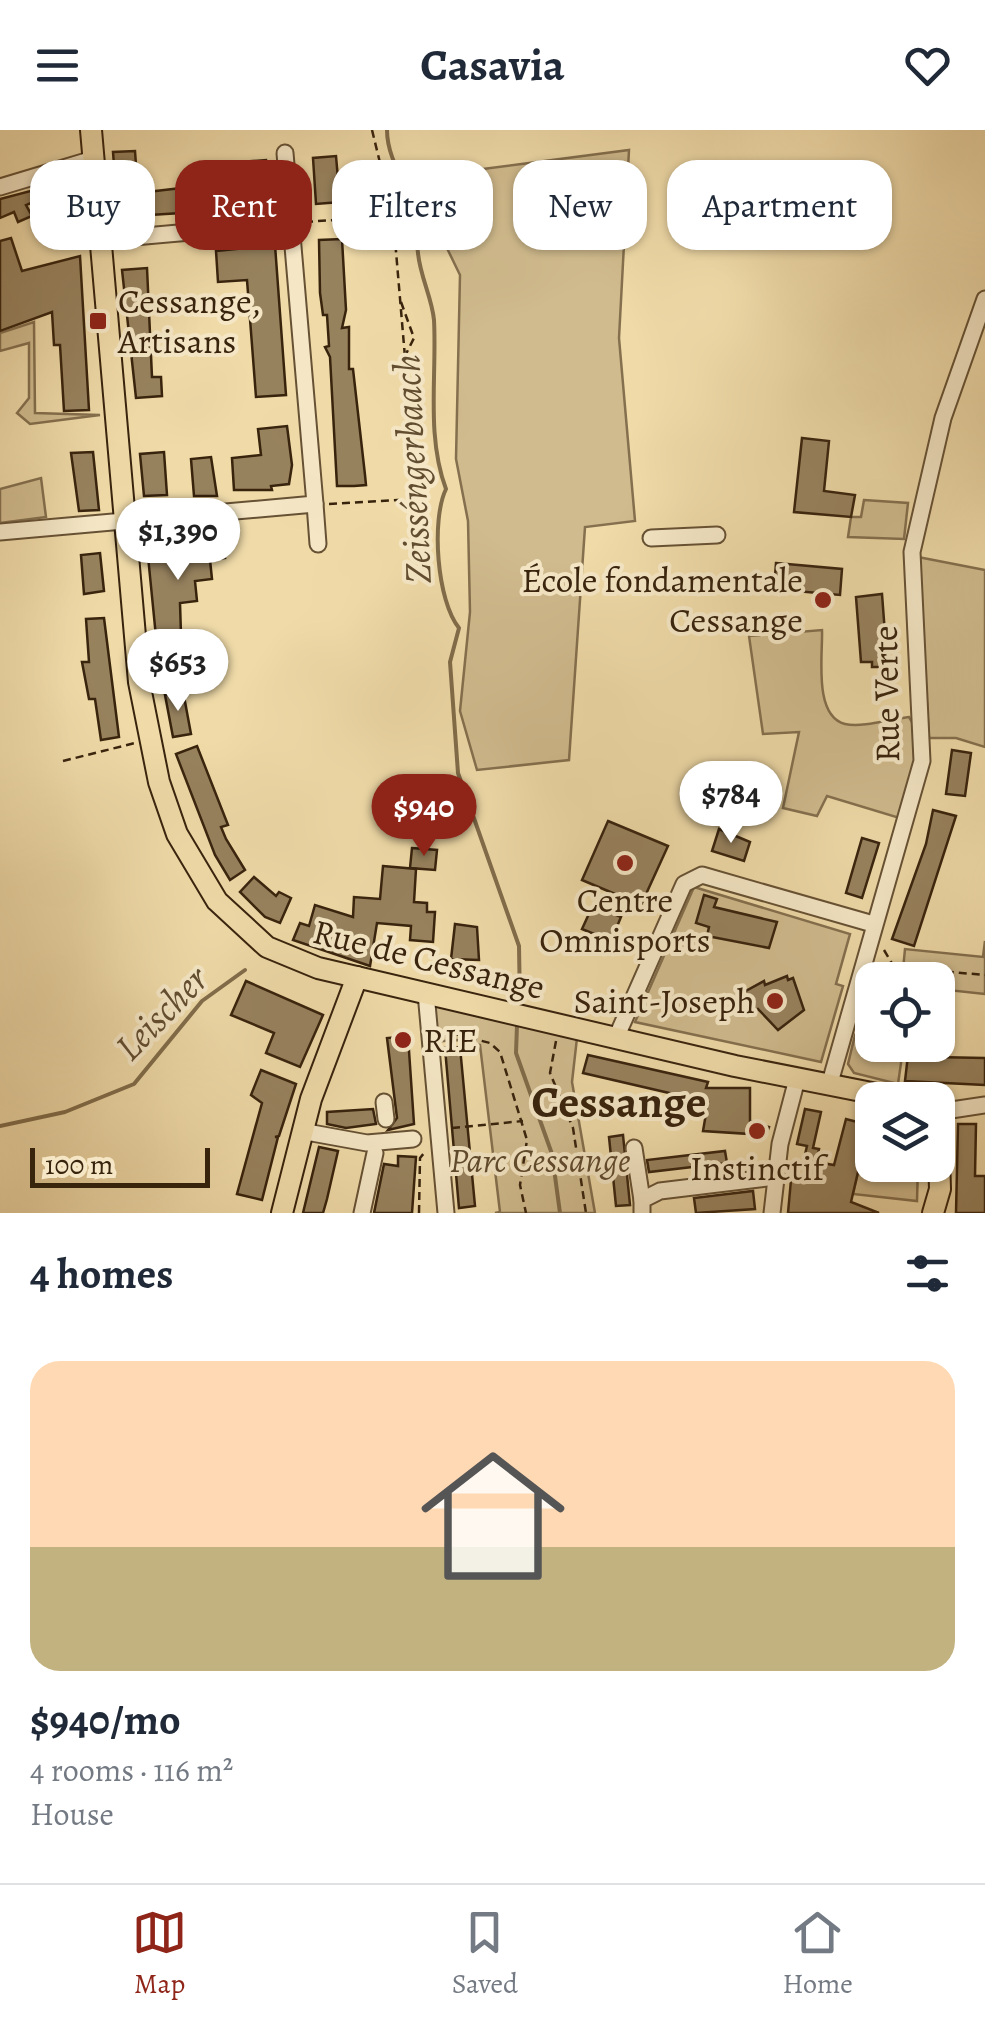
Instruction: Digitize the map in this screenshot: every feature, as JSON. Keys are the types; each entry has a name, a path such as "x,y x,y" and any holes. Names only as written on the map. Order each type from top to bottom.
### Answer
{"main road":[{"name":"Rue de Cessange","path":"91,130 93,159"},
{"name":"Rue de Cessange","path":"101,250 148,740 177,834 217,901 267,947 306,964 797,1079 855,1087"},
{"path":"282,1213 300,1131 357,977"},
{"name":"Rue de Cessange","path":"829,1086 842,1098 855,1101"},
{"path":"930,1182 932,1213"},
{"path":"932,1213 940,1182"}],"street":[{"path":"285,153 286,160"},
{"path":"0,186 93,159"},
{"path":"293,250 318,544"},
{"name":"Rue Verte","path":"829,1086 922,761 912,582 921,497 943,418 985,299"},
{"path":"0,532 315,504"},
{"path":"651,538 716,535"},
{"path":"616,1038 684,884 691,877 702,875 874,924"},
{"path":"426,993 446,1213"},
{"path":"772,1213 775,1177 797,1079"},
{"path":"955,1109 985,1105"},
{"path":"300,1131 367,1143 386,1123 414,1139"},
{"path":"634,1148 642,1206"},
{"path":"362,1213 376,1153"},
{"path":"642,1206 660,1192 775,1177"}],"path":[{"path":"372,130 379,160"},
{"path":"396,250 420,534"},
{"path":"400,302 414,338 405,356"},
{"path":"315,504 417,498"},
{"path":"63,761 148,740"},
{"path":"878,947 892,962"},
{"path":"955,972 985,975"},
{"path":"436,1031 490,1043 500,1052 523,1121 528,1151 520,1185 526,1213"},
{"path":"557,1039 550,1072 573,1128 586,1213"},
{"path":"445,1129 523,1121"},
{"path":"419,1213 420,1158 430,1148"}],"green space":[{"path":"629,150 628,160 552,160"},
{"path":"513,165 513,250 624,250 619,338 635,521 585,527 569,760 477,770 460,711 470,612 468,521 456,459 460,275 448,250 493,250 493,168"},
{"path":"34,322 35,413 100,415 30,424 17,413 29,398 29,343 0,351 0,333"},
{"path":"41,478 46,517 0,523 0,489"},
{"path":"864,500 908,503 904,539 848,537 851,517 861,517"},
{"path":"918,557 985,570 985,747 956,738 929,738"},
{"path":"822,630 824,697 835,719 860,725 909,717 924,742 906,820 827,796 817,816 783,808 799,732 763,734 749,636"},
{"path":"694,887 850,934 836,984 843,986 821,1062 635,1022"},
{"path":"985,941 985,994 955,991 955,962 904,962 905,949 983,957"},
{"name":"Parc Cessange","path":"426,993 577,1038 572,1082 595,1213 495,1213 500,1212 480,1045 459,1040 430,1042"},
{"path":"855,1035 855,1062 901,1062 898,1082 854,1073 848,1064"},
{"path":"856,1182 918,1182 917,1201 853,1194"}],"building":[{"path":"135,151 136,160 114,160 113,152"},
{"path":"336,156 336,160 332,160 332,203 316,204 313,158"},
{"path":"175,189 175,213 155,215 155,191"},
{"path":"30,191 30,203 26,205 30,217 18,222 14,212 0,218 0,199"},
{"path":"11,238 22,271 80,256 89,410 64,411 60,345 54,345 52,312 0,331 0,241"},
{"path":"332,239 332,250 343,250 346,310 342,328 349,327 349,369 353,369 366,485 337,486 319,240"},
{"path":"275,250 286,395 256,397 247,280 218,282 216,251"},
{"path":"147,268 152,377 161,377 162,396 136,398 122,270"},
{"path":"287,426 292,465 289,484 271,486 272,490 234,490 232,458 261,455 258,429"},
{"path":"802,438 829,441 824,491 855,495 851,517 794,512"},
{"path":"93,452 99,510 79,511 71,453"},
{"path":"164,452 167,495 144,496 140,454"},
{"path":"211,457 217,496 194,496 191,459"},
{"path":"221,532 225,558 210,560 212,579 195,581 197,601 180,603 182,666 159,667 146,536"},
{"path":"100,553 104,591 84,594 81,555"},
{"path":"776,563 842,569 840,595 774,589"},
{"path":"882,594 887,660 886,667 872,667 872,662 861,662 856,597"},
{"path":"104,618 119,737 101,740 95,699 89,699 82,662 89,662 86,619"},
{"path":"183,691 191,734 173,737 165,695"},
{"path":"197,746 228,825 221,827 245,870 230,880 215,855 176,754"},
{"path":"952,750 971,753 965,796 946,794"},
{"path":"933,810 956,816 914,946 892,939 926,844"},
{"name":"Centre Omnisports","path":"608,821 668,846 641,905 582,880"},
{"path":"719,829 750,842 744,861 712,851"},
{"path":"862,838 879,843 862,898 846,893"},
{"path":"412,848 437,850 435,870 410,868"},
{"path":"383,866 416,869 414,902 427,903 427,912 435,912 433,942 410,940 411,926 377,923 370,966 293,940 300,923 309,926 315,905 353,917 354,897 380,899"},
{"path":"254,877 276,896 279,892 291,898 280,923 265,917 240,892"},
{"path":"704,895 717,899 714,907 777,922 769,948 707,936 709,927 696,923"},
{"path":"593,905 621,917 611,941 582,929"},
{"path":"455,924 477,927 479,960 451,959"},
{"name":"Saint-Joseph","path":"787,976 788,980 793,978 804,1010 778,1030 758,1009 755,1012 744,992 764,981 765,985"},
{"path":"246,981 323,1015 300,1067 266,1053 274,1033 231,1015"},
{"path":"408,1036 414,1124 388,1130 397,1118 387,1038"},
{"path":"460,1047 475,1206 459,1208 445,1048"},
{"path":"588,1055 708,1082 706,1088 750,1088 750,1121 769,1127 766,1135 703,1131 708,1102 583,1073"},
{"path":"985,1058 985,1085 905,1081 907,1062"},
{"path":"261,1070 296,1084 279,1136 275,1137 262,1200 237,1194 262,1103 251,1095"},
{"path":"373,1109 376,1124 346,1128 327,1124 327,1112"},
{"path":"805,1109 821,1112 813,1148 819,1149 816,1162 834,1165 846,1119 855,1121 856,1182 851,1202 879,1213 788,1213 791,1180 807,1181 810,1164 803,1163 807,1146 797,1144"},
{"path":"958,1124 976,1124 975,1176 985,1176 985,1213 956,1213"},
{"path":"623,1135 630,1205 616,1206 609,1137"},
{"path":"319,1147 338,1151 327,1199 323,1213 303,1213"},
{"path":"725,1151 727,1163 649,1172 647,1160"},
{"path":"398,1156 416,1157 412,1213 374,1213 384,1164 398,1166"},
{"path":"753,1191 755,1209 696,1213 694,1198"}],"waterway":[{"name":"Zeisséngerbaach","path":"387,130 391,154 420,223 419,262 434,320 434,427 446,489 439,520 439,560 446,599 459,628 450,662 458,773 519,946 520,1006"},
{"name":"Leischer","path":"0,1126 65,1112 134,1084 202,1001 245,970"},
{"name":"Zeisséngerbaach","path":"517,1025 516,1053 552,1154 560,1213"}],"place":[{"name":"Cessange, Artisans","path":"98,321"},
{"name":"École fondamentale Cessange","path":"823,600"},
{"name":"Centre Omnisports","path":"625,863"},
{"name":"Saint-Joseph","path":"775,1001"},
{"name":"RIE","path":"403,1040"},
{"name":"Instinctif","path":"757,1131"}],"district":[{"name":"Cessange","path":"619,1101"}]}
